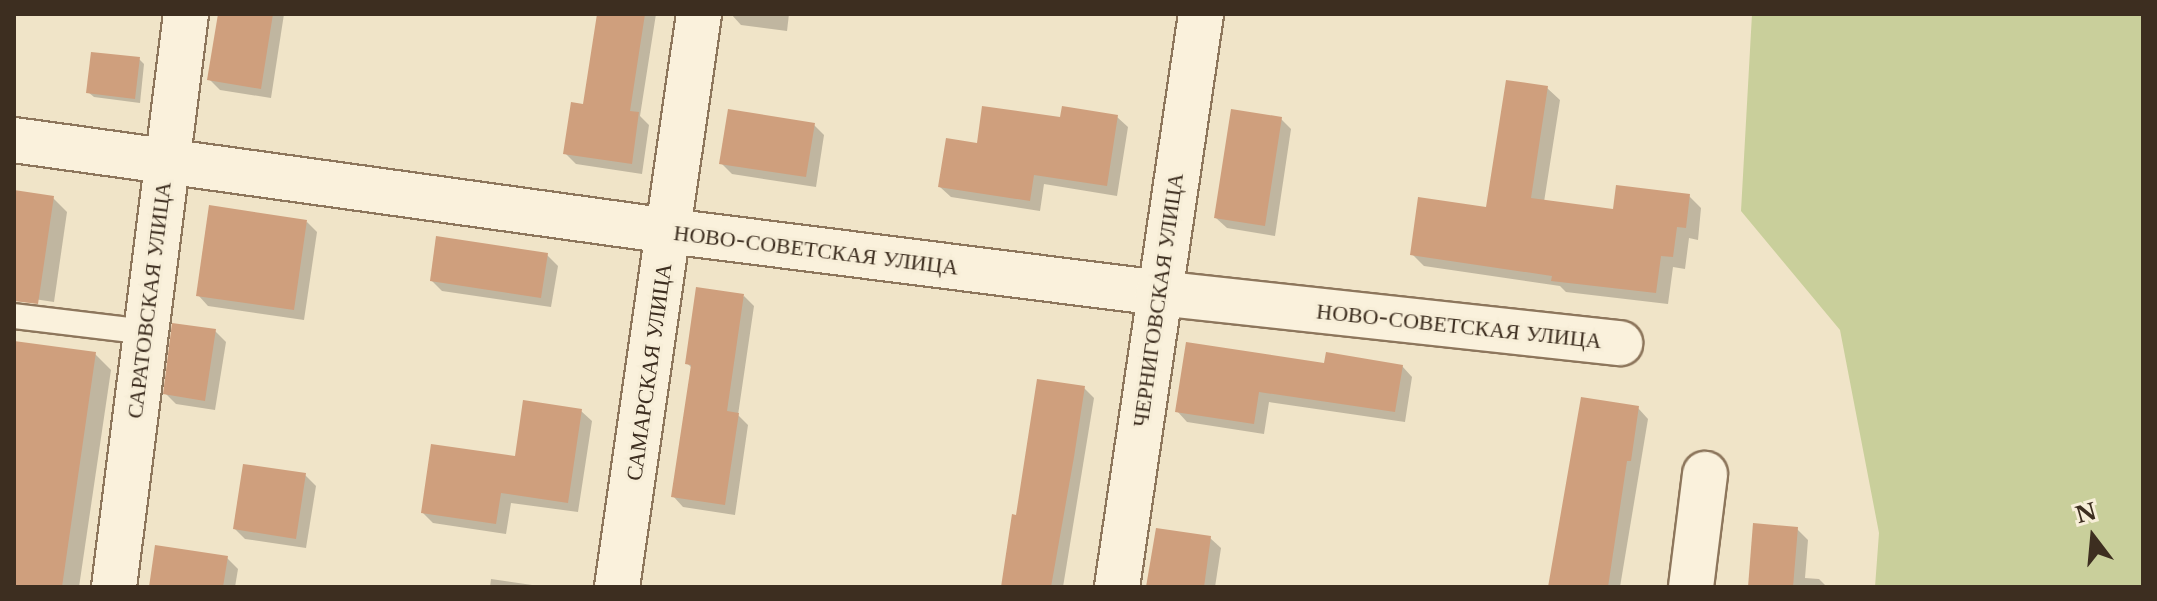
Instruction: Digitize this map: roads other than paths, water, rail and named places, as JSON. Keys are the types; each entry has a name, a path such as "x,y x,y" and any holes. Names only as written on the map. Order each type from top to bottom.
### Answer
{"street":[{"name":"САРАТОВСКАЯ УЛИЦА","path":"114,587 186,14"},
{"name":"САМАРСКАЯ УЛИЦА","path":"617,587 699,14"},
{"name":"ЧЕРНИГОВСКАЯ УЛИЦА","path":"1117,587 1201,14"},
{"name":"НОВО-СОВЕТСКАЯ УЛИЦА","path":"14,140 669,231 1158,293 1620,343"},
{"path":"1691,587 1705,474"}],"lane":[{"path":"14,316 146,332"}]}
